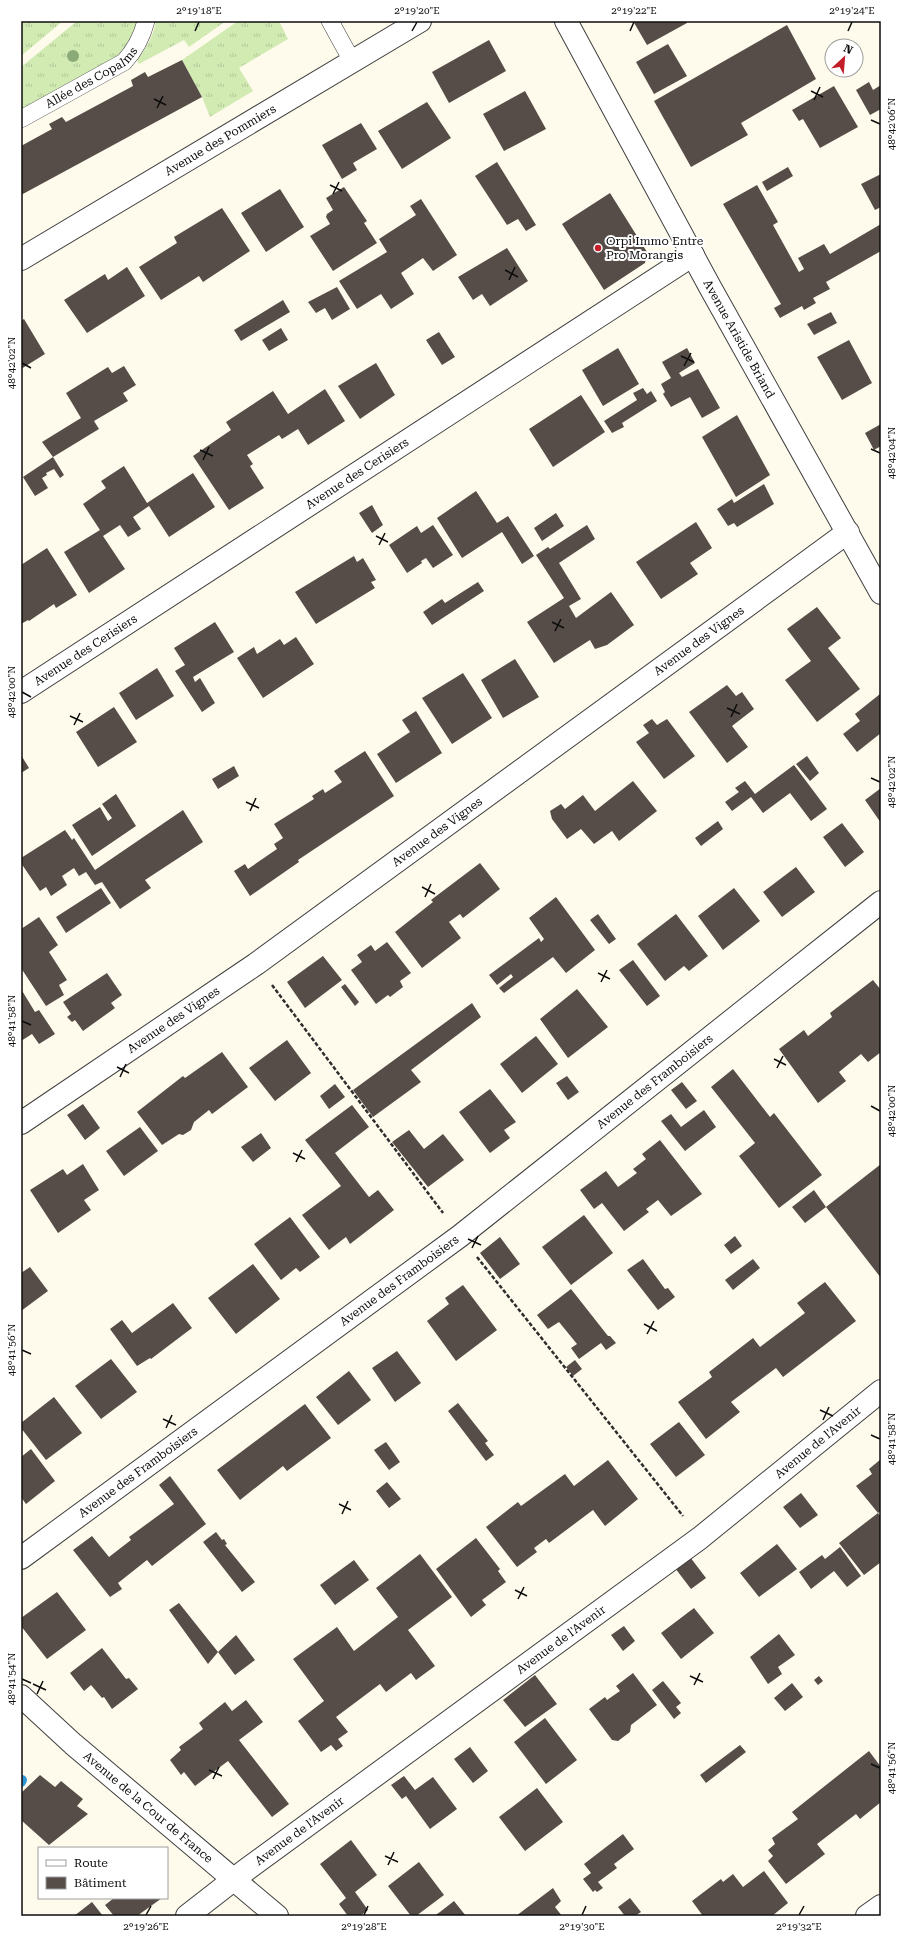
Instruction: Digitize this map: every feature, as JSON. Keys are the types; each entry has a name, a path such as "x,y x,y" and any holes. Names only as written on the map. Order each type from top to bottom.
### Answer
{"street":[{"name":"Avenue des Pommiers","path":"21,259 420,21"},
{"name":"Avenue Aristide Briand","path":"566,21 693,256 881,593"},
{"name":"Avenue des Cerisiers","path":"21,692 693,256"},
{"name":"Avenue des Vignes","path":"21,1123 251,968 848,532"},
{"name":"Avenue des Framboisiers","path":"21,1558 460,1236 881,902"},
{"name":"Avenue de l'Avenir","path":"187,1916 234,1879 700,1538 881,1391"},
{"name":"Avenue de la Cour de France","path":"21,1696 73,1744 277,1916"},
{"path":"867,1916 881,1906"}],"lane":[{"name":"Allée des Copalms","path":"21,119 124,62 133,52 144,32 146,21"},
{"path":"330,21 352,61"}],"green space":[{"path":"21,21 63,21 21,56"},
{"path":"77,21 138,21 130,40 117,56 21,109 21,67"},
{"path":"156,21 226,21 189,47 184,40 139,64 137,60 149,42"},
{"path":"238,21 279,21 288,39 239,68 253,91 210,117 202,97 182,60"}],"building":[{"path":"633,21 686,21 687,23 647,45"},
{"path":"787,25 816,79 741,123 748,135 691,167 654,101"},
{"path":"489,40 506,71 449,103 432,72"},
{"path":"668,44 687,76 654,94 636,62"},
{"path":"182,60 202,97 21,195 21,146 52,129 49,124 62,117 66,122 133,86 131,80 145,72 148,77"},
{"path":"869,82 873,90 881,85 881,109 870,115 856,90"},
{"path":"834,86 858,127 820,148 803,119 799,121 792,110"},
{"path":"525,91 546,129 504,151 483,114"},
{"path":"427,102 451,138 402,169 378,131"},
{"path":"361,123 377,149 353,163 357,170 342,179 322,145"},
{"path":"497,162 536,225 526,231 518,219 507,225 475,176"},
{"path":"788,167 793,176 767,191 762,182"},
{"path":"881,174 881,207 875,210 861,184"},
{"path":"757,185 778,222 773,225 799,272 804,269 798,258 824,244 830,254 881,224 881,251 826,282 830,289 813,298 816,303 804,310 802,306 780,318 774,308 781,304 723,204"},
{"path":"344,187 367,221 364,223 377,243 333,271 310,236 330,224 326,217 327,214 333,210 326,198"},
{"path":"280,189 304,227 266,252 241,213"},
{"path":"610,193 647,252 645,263 604,290 562,224"},
{"path":"421,199 457,255 433,271 423,258 401,273 414,294 391,309 381,294 357,309 339,281 387,252 379,239 416,215 410,206"},
{"path":"222,208 250,251 203,282 199,276 161,300 139,267 177,243 174,237"},
{"path":"507,248 528,281 490,306 482,294 473,300 458,277"},
{"path":"127,267 145,296 87,333 64,300 105,274 108,280"},
{"path":"337,287 350,309 332,320 325,308 316,313 308,302"},
{"path":"283,300 290,312 241,341 234,330"},
{"path":"831,312 837,323 814,335 807,324"},
{"path":"24,319 45,354 21,369 21,321"},
{"path":"281,328 288,340 269,351 262,340"},
{"path":"439,332 455,357 442,365 426,340"},
{"path":"849,340 872,383 842,400 817,357"},
{"path":"618,348 639,384 603,406 582,370"},
{"path":"687,348 695,363 679,373 682,377 698,369 720,408 702,418 690,397 671,407 663,394 665,392 661,384 671,378 662,362"},
{"path":"376,363 395,395 360,419 338,386"},
{"path":"124,366 136,385 123,393 128,401 94,421 99,429 53,457 42,442 81,418 66,393 108,367 112,373"},
{"path":"643,388 647,394 651,391 657,401 622,423 624,427 612,433 604,421 637,400 633,393"},
{"path":"325,389 345,421 308,445 298,429 282,439 279,435 247,455 253,464 250,466 264,488 229,510 193,456 231,430 226,422 273,391 288,414"},
{"path":"581,395 605,432 553,467 529,429"},
{"path":"737,415 770,475 736,497 702,437"},
{"path":"881,424 881,446 874,450 865,433"},
{"path":"53,457 64,475 60,478 54,469 46,473 47,475 42,478 48,488 35,496 23,477"},
{"path":"124,466 147,503 193,473 215,507 169,537 149,506 133,517 141,529 128,537 120,525 103,536 125,569 89,593 64,552 100,530 83,504 106,488 101,481"},
{"path":"764,484 774,504 737,527 734,523 728,526 717,509 732,499 734,503"},
{"path":"476,491 497,523 508,516 534,556 522,564 502,532 462,558 437,518"},
{"path":"372,505 383,525 372,533 359,513"},
{"path":"556,513 564,526 542,541 534,528"},
{"path":"696,522 712,548 690,563 698,574 661,599 636,562"},
{"path":"433,525 453,555 433,568 426,558 421,561 422,563 407,573 389,545 417,526 421,533"},
{"path":"587,525 595,539 559,563 581,599 569,606 576,618 611,592 634,625 607,645 595,649 590,640 554,663 527,622 564,598 536,555 548,547 550,549"},
{"path":"47,548 77,595 56,608 54,604 29,621 28,620 21,624 21,565"},
{"path":"354,556 357,562 363,558 376,580 371,582 375,588 316,624 295,592"},
{"path":"478,582 484,591 432,625 423,612 442,599 445,603"},
{"path":"817,607 841,638 828,648 860,689 817,722 785,680 811,661 787,629"},
{"path":"215,622 234,652 193,677 195,682 200,678 215,703 202,712 175,671 185,665 174,648"},
{"path":"296,637 314,664 263,698 237,658 254,647 257,654 280,639 284,645"},
{"path":"515,659 539,697 503,718 481,680"},
{"path":"157,668 174,696 136,720 119,693"},
{"path":"463,673 492,718 452,744 422,698"},
{"path":"727,685 736,696 742,692 754,709 732,726 748,747 727,763 689,712"},
{"path":"880,694 881,733 857,752 843,734 860,721 855,714"},
{"path":"114,707 137,742 98,767 76,732"},
{"path":"416,711 442,753 396,783 377,754 410,732 402,720"},
{"path":"652,719 657,725 667,719 695,756 664,779 636,742 649,733 643,725"},
{"path":"365,751 394,796 298,860 299,862 250,896 234,871 245,864 248,869 277,849 274,844 283,838 274,824 314,799 312,796 323,789 325,793 342,782 334,771"},
{"path":"21,755 29,768 21,773"},
{"path":"807,756 819,773 810,781 796,764"},
{"path":"794,765 827,809 811,821 790,793 763,813 751,797 732,811 725,802 739,792 735,788 745,781 755,794"},
{"path":"234,766 239,776 218,789 212,779"},
{"path":"633,781 657,811 619,841 612,831 594,844 581,829 567,839 552,819 550,811 561,804 565,809 583,795 595,811"},
{"path":"881,788 881,823 865,800"},
{"path":"116,794 136,826 92,856 72,825 100,807 108,821 112,818 102,804"},
{"path":"183,810 203,842 145,880 151,888 120,909 102,882 95,885 86,872 79,876 74,868 62,876 67,885 51,896 46,887 40,891 21,863 21,858 65,830 72,840 74,838 95,870"},
{"path":"718,821 723,829 701,846 695,838"},
{"path":"842,823 864,852 845,867 823,837"},
{"path":"480,863 500,889 463,918 460,914 449,922 461,938 422,968 395,932 433,902 431,900"},
{"path":"796,867 815,892 782,917 763,892"},
{"path":"101,888 111,903 66,933 56,917"},
{"path":"734,888 760,921 723,950 698,916"},
{"path":"556,897 595,950 566,973 553,957 504,993 499,988 513,977 511,974 497,985 489,975 539,938 541,942 544,939 529,918"},
{"path":"598,914 616,939 609,944 590,920"},
{"path":"676,914 708,956 689,971 684,966 665,981 637,944"},
{"path":"39,917 58,945 49,952 67,980 59,985 64,995 46,1006 21,968 21,929"},
{"path":"387,942 411,973 400,981 403,987 390,997 388,995 376,1004 351,970 362,962 357,955 371,945 375,951"},
{"path":"323,956 342,980 305,1008 287,982"},
{"path":"633,960 660,996 647,1006 619,970"},
{"path":"107,973 122,995 111,1003 115,1008 83,1031 75,1020 72,1022 67,1017 71,1014 63,1002"},
{"path":"873,980 881,990 881,1052 868,1062 861,1054 839,1072 846,1081 818,1103 779,1049 804,1030 808,1036 832,1017 830,1013"},
{"path":"345,984 359,1002 355,1006 341,987"},
{"path":"21,989 35,1012 39,1010 55,1034 39,1044 32,1034 21,1041"},
{"path":"577,989 608,1027 568,1058 540,1019"},
{"path":"472,1003 481,1017 411,1070 421,1082 373,1117 353,1090"},
{"path":"536,1036 558,1064 522,1093 500,1064"},
{"path":"287,1040 311,1073 275,1101 249,1068"},
{"path":"222,1052 248,1087 212,1114 209,1110 194,1122 191,1130 183,1135 179,1134 162,1145 137,1112 183,1076 185,1078"},
{"path":"733,1069 770,1117 774,1113 822,1175 779,1208 739,1156 755,1143 711,1087"},
{"path":"567,1076 579,1092 568,1100 556,1083"},
{"path":"682,1082 697,1101 686,1109 671,1090"},
{"path":"335,1084 345,1097 329,1109 320,1096"},
{"path":"490,1089 516,1122 504,1130 510,1138 490,1153 459,1112"},
{"path":"83,1104 100,1128 85,1140 67,1115"},
{"path":"352,1105 369,1127 335,1153 369,1197 378,1190 394,1210 350,1244 346,1237 329,1250 302,1215 341,1186 305,1140"},
{"path":"704,1110 716,1127 685,1151 661,1121 671,1114 681,1127"},
{"path":"140,1127 158,1151 124,1176 106,1151"},
{"path":"409,1130 424,1149 443,1134 464,1160 428,1187 392,1142"},
{"path":"261,1133 271,1148 253,1162 241,1147"},
{"path":"660,1140 702,1194 671,1216 658,1200 646,1209 649,1212 624,1231 602,1203 594,1209 580,1190 606,1171 618,1187 637,1173 633,1169 646,1159 642,1154"},
{"path":"83,1164 99,1190 84,1200 91,1210 58,1233 30,1190 63,1169 67,1175"},
{"path":"881,1164 881,1278 826,1207"},
{"path":"814,1190 826,1207 805,1223 792,1207"},
{"path":"584,1215 613,1253 571,1285 542,1247"},
{"path":"290,1217 320,1257 300,1272 296,1268 281,1280 254,1244"},
{"path":"735,1236 742,1246 731,1254 724,1245"},
{"path":"500,1237 520,1264 500,1279 480,1253"},
{"path":"643,1259 665,1289 668,1288 675,1297 658,1310 627,1270"},
{"path":"753,1259 760,1268 733,1290 725,1280"},
{"path":"253,1264 280,1299 236,1334 208,1298"},
{"path":"30,1267 48,1291 21,1311 21,1273"},
{"path":"825,1282 856,1321 783,1377 776,1368 731,1402 740,1412 706,1439 678,1402 712,1377 709,1372 753,1338 760,1347 805,1313 797,1303"},
{"path":"463,1285 497,1330 456,1361 427,1321 449,1304 445,1298"},
{"path":"571,1289 608,1336 610,1336 616,1343 606,1350 601,1343 579,1359 571,1348 577,1344 559,1322 548,1329 537,1315"},
{"path":"173,1303 192,1328 151,1359 150,1358 137,1366 110,1329 122,1320 132,1333"},
{"path":"397,1351 421,1383 395,1402 372,1368"},
{"path":"111,1359 137,1392 101,1419 75,1386"},
{"path":"575,1360 582,1369 573,1376 566,1367"},
{"path":"349,1371 371,1400 338,1425 316,1397"},
{"path":"54,1397 82,1433 46,1460 21,1428 21,1423"},
{"path":"458,1403 488,1441 485,1443 494,1455 486,1461 448,1411"},
{"path":"305,1404 331,1438 287,1471 283,1466 240,1500 217,1470"},
{"path":"679,1422 705,1455 676,1477 650,1444"},
{"path":"386,1442 400,1462 389,1470 374,1450"},
{"path":"31,1449 55,1481 26,1504 21,1497 21,1457"},
{"path":"881,1459 881,1511 878,1513 856,1486 872,1474 869,1469"},
{"path":"608,1460 638,1499 605,1526 593,1510 549,1543 546,1539 534,1548 537,1552 517,1567 486,1527 518,1502 521,1506 565,1474 574,1486"},
{"path":"170,1476 206,1524 152,1566 147,1560 118,1583 122,1589 110,1597 73,1550 92,1536 109,1557 131,1540 129,1537 174,1504 159,1485"},
{"path":"387,1482 401,1499 389,1508 376,1491"},
{"path":"801,1493 818,1515 800,1528 783,1507"},
{"path":"878,1513 881,1517 881,1562 864,1575 839,1543"},
{"path":"216,1532 222,1540 224,1539 227,1544 225,1545 255,1582 242,1592 203,1542"},
{"path":"476,1538 500,1569 498,1571 506,1582 482,1600 486,1605 471,1617 436,1569"},
{"path":"777,1544 797,1569 759,1597 740,1573"},
{"path":"840,1547 861,1576 847,1587 834,1571 811,1589 799,1572 822,1555 825,1559"},
{"path":"420,1554 452,1597 408,1630 435,1666 416,1680 411,1673 386,1692 380,1684 336,1717 348,1732 338,1739 343,1746 336,1751 331,1745 321,1752 298,1721 324,1701 293,1659 337,1627 354,1651 398,1617 376,1588"},
{"path":"690,1557 706,1578 691,1589 675,1568"},
{"path":"354,1560 369,1580 335,1605 320,1585"},
{"path":"57,1592 86,1630 47,1659 21,1626 21,1618"},
{"path":"179,1603 218,1652 208,1664 169,1610"},
{"path":"694,1608 714,1633 681,1659 661,1633"},
{"path":"624,1626 635,1641 623,1651 611,1635"},
{"path":"779,1634 795,1655 778,1667 782,1674 768,1684 750,1657"},
{"path":"236,1635 255,1660 235,1675 218,1652"},
{"path":"102,1648 126,1679 129,1678 138,1689 112,1709 104,1697 102,1698 91,1685 84,1691 70,1673"},
{"path":"633,1673 657,1705 631,1725 630,1732 618,1741 612,1740 589,1709 605,1697 607,1700 620,1691 616,1686"},
{"path":"535,1675 557,1704 525,1727 503,1700"},
{"path":"819,1676 823,1681 818,1685 814,1680"},
{"path":"663,1681 681,1703 676,1707 681,1713 674,1719 652,1690"},
{"path":"792,1683 803,1697 785,1711 774,1698"},
{"path":"246,1700 263,1722 239,1740 289,1804 272,1817 228,1761 195,1786 184,1772 181,1775 170,1760 181,1750 179,1747 203,1729 199,1723 225,1702 232,1711"},
{"path":"545,1718 577,1760 546,1784 514,1742"},
{"path":"740,1745 746,1752 706,1783 700,1775"},
{"path":"470,1747 488,1771 473,1783 454,1759"},
{"path":"869,1751 881,1767 881,1802 860,1819 856,1814 817,1844 825,1854 786,1884 768,1861 773,1856 768,1850 775,1844 772,1838 798,1819 792,1812"},
{"path":"40,1775 55,1787 61,1781 83,1799 77,1806 88,1814 49,1845 21,1820 21,1793"},
{"path":"404,1776 415,1790 433,1777 457,1809 430,1829 406,1796 402,1799 391,1785"},
{"path":"537,1788 563,1822 525,1851 499,1817"},
{"path":"623,1834 634,1849 614,1864 617,1868 598,1882 603,1888 597,1892 595,1890 593,1892 583,1879 591,1873 584,1864"},
{"path":"351,1840 377,1875 355,1892 368,1910 360,1916 348,1916 339,1904 346,1898 320,1864"},
{"path":"419,1862 444,1895 416,1916 411,1916 388,1886"},
{"path":"764,1871 788,1903 772,1916 703,1916 692,1901 721,1879 723,1882 733,1874 743,1887"},
{"path":"553,1888 561,1901 555,1907 562,1916 516,1916"},
{"path":"630,1898 641,1912 635,1916 625,1916 618,1907"},
{"path":"113,1899 161,1899 137,1916 114,1916 105,1905"},
{"path":"454,1901 466,1916 434,1916 440,1912"},
{"path":"92,1902 103,1916 74,1916"}],"place":[{"name":"Orpi Immo Entre Pro Morangis","path":"598,248"}]}
